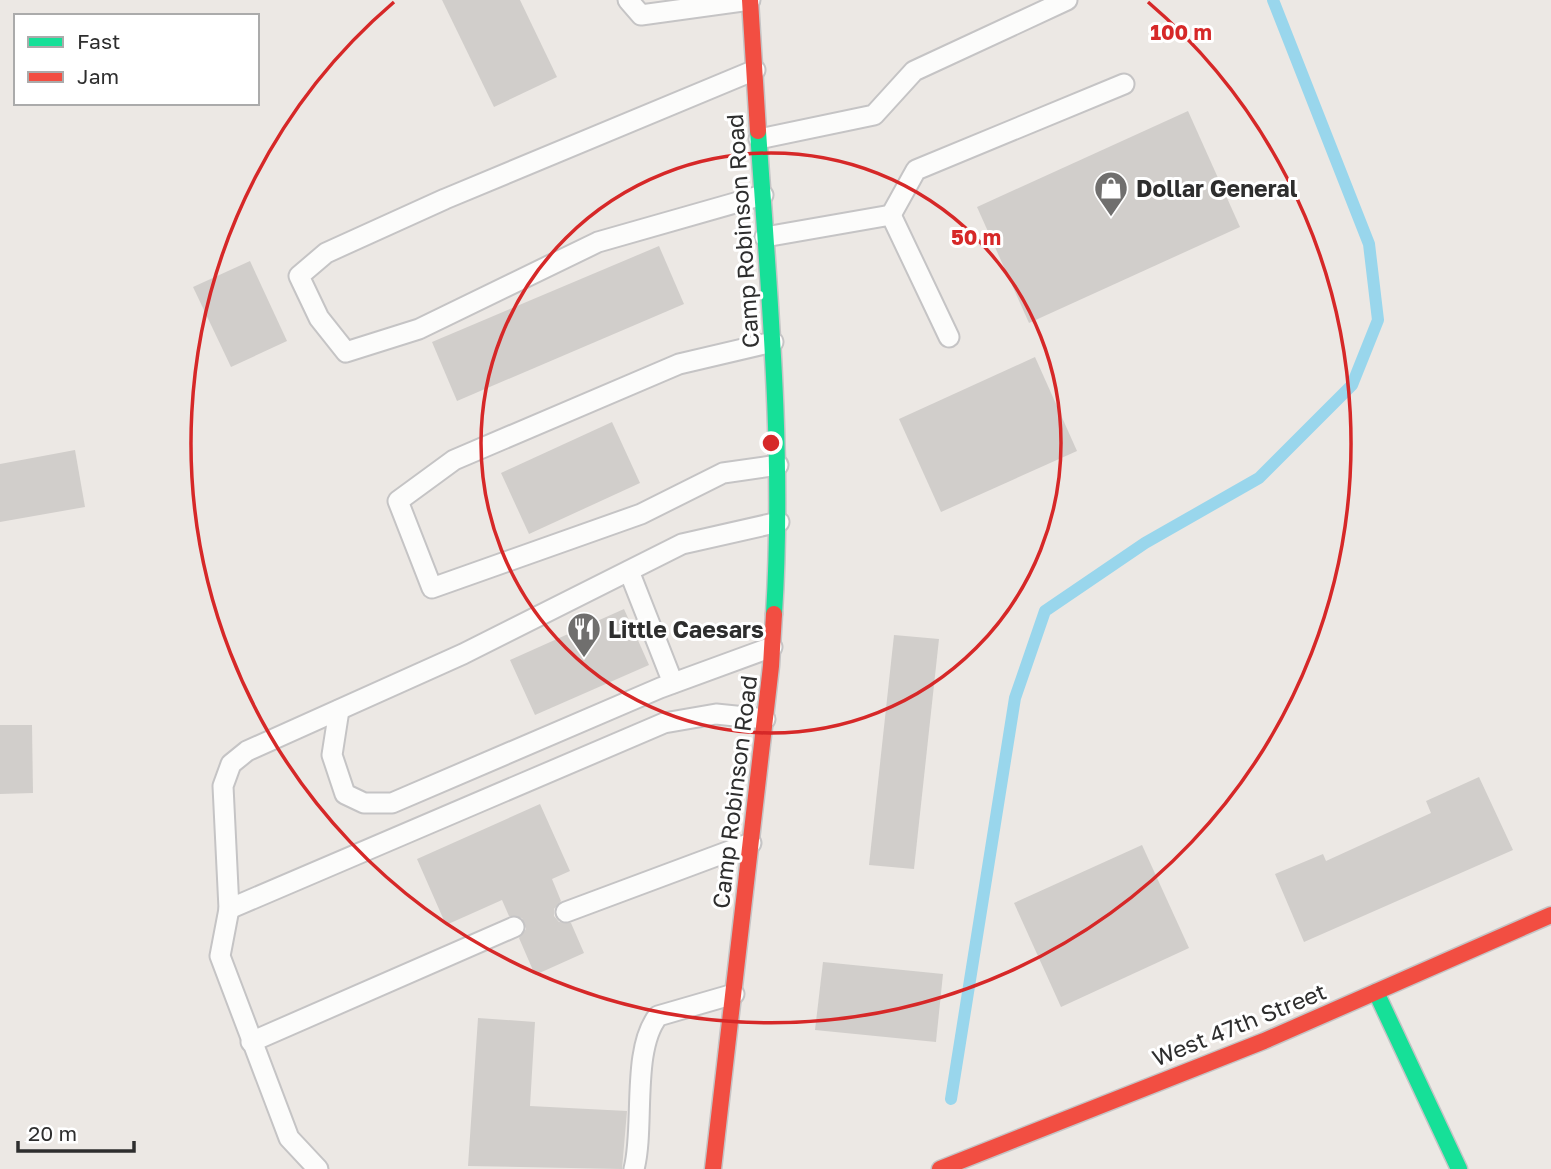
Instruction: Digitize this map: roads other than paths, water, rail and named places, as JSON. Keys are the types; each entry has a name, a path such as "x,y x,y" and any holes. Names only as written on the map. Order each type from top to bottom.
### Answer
{"main road":[{"name":"Camp Robinson Road","path":"713,1169 765,719 779,522 773,342 750,0"},
{"name":"West 47th Street","path":"940,1169 1264,1041 1551,915"},
{"path":"1376,992 1460,1169"}],"lane":[{"path":"628,0 641,15 750,0"},
{"path":"759,139 874,115 914,71 1067,0"},
{"path":"755,70 373,231 326,253 299,276 319,318 346,352 419,329 598,242 762,195"},
{"path":"891,215 916,170 1124,84"},
{"path":"765,237 891,215"},
{"path":"891,215 949,337"},
{"path":"773,342 679,364 454,460 398,501 432,589 641,514 723,473 778,466"},
{"path":"318,1169 289,1138 220,956 229,909 223,786 231,764 247,751 463,654 682,544 779,522"},
{"path":"629,571 673,683"},
{"path":"338,711 331,755 345,794 356,802 392,803 673,683 772,647"},
{"path":"229,909 664,723 716,714 765,719"},
{"path":"566,912 751,843"},
{"path":"251,1042 514,927"},
{"path":"634,1169 640,1079 650,1025 658,1016 734,994"}],"waterway":[{"path":"951,1099 1015,698 1045,611 1145,543 1259,478 1352,385 1378,320 1369,244 1273,0"}],"place":[{"name":"Dollar General","path":"1111,218"},
{"name":"Little Caesars","path":"584,659"}]}
